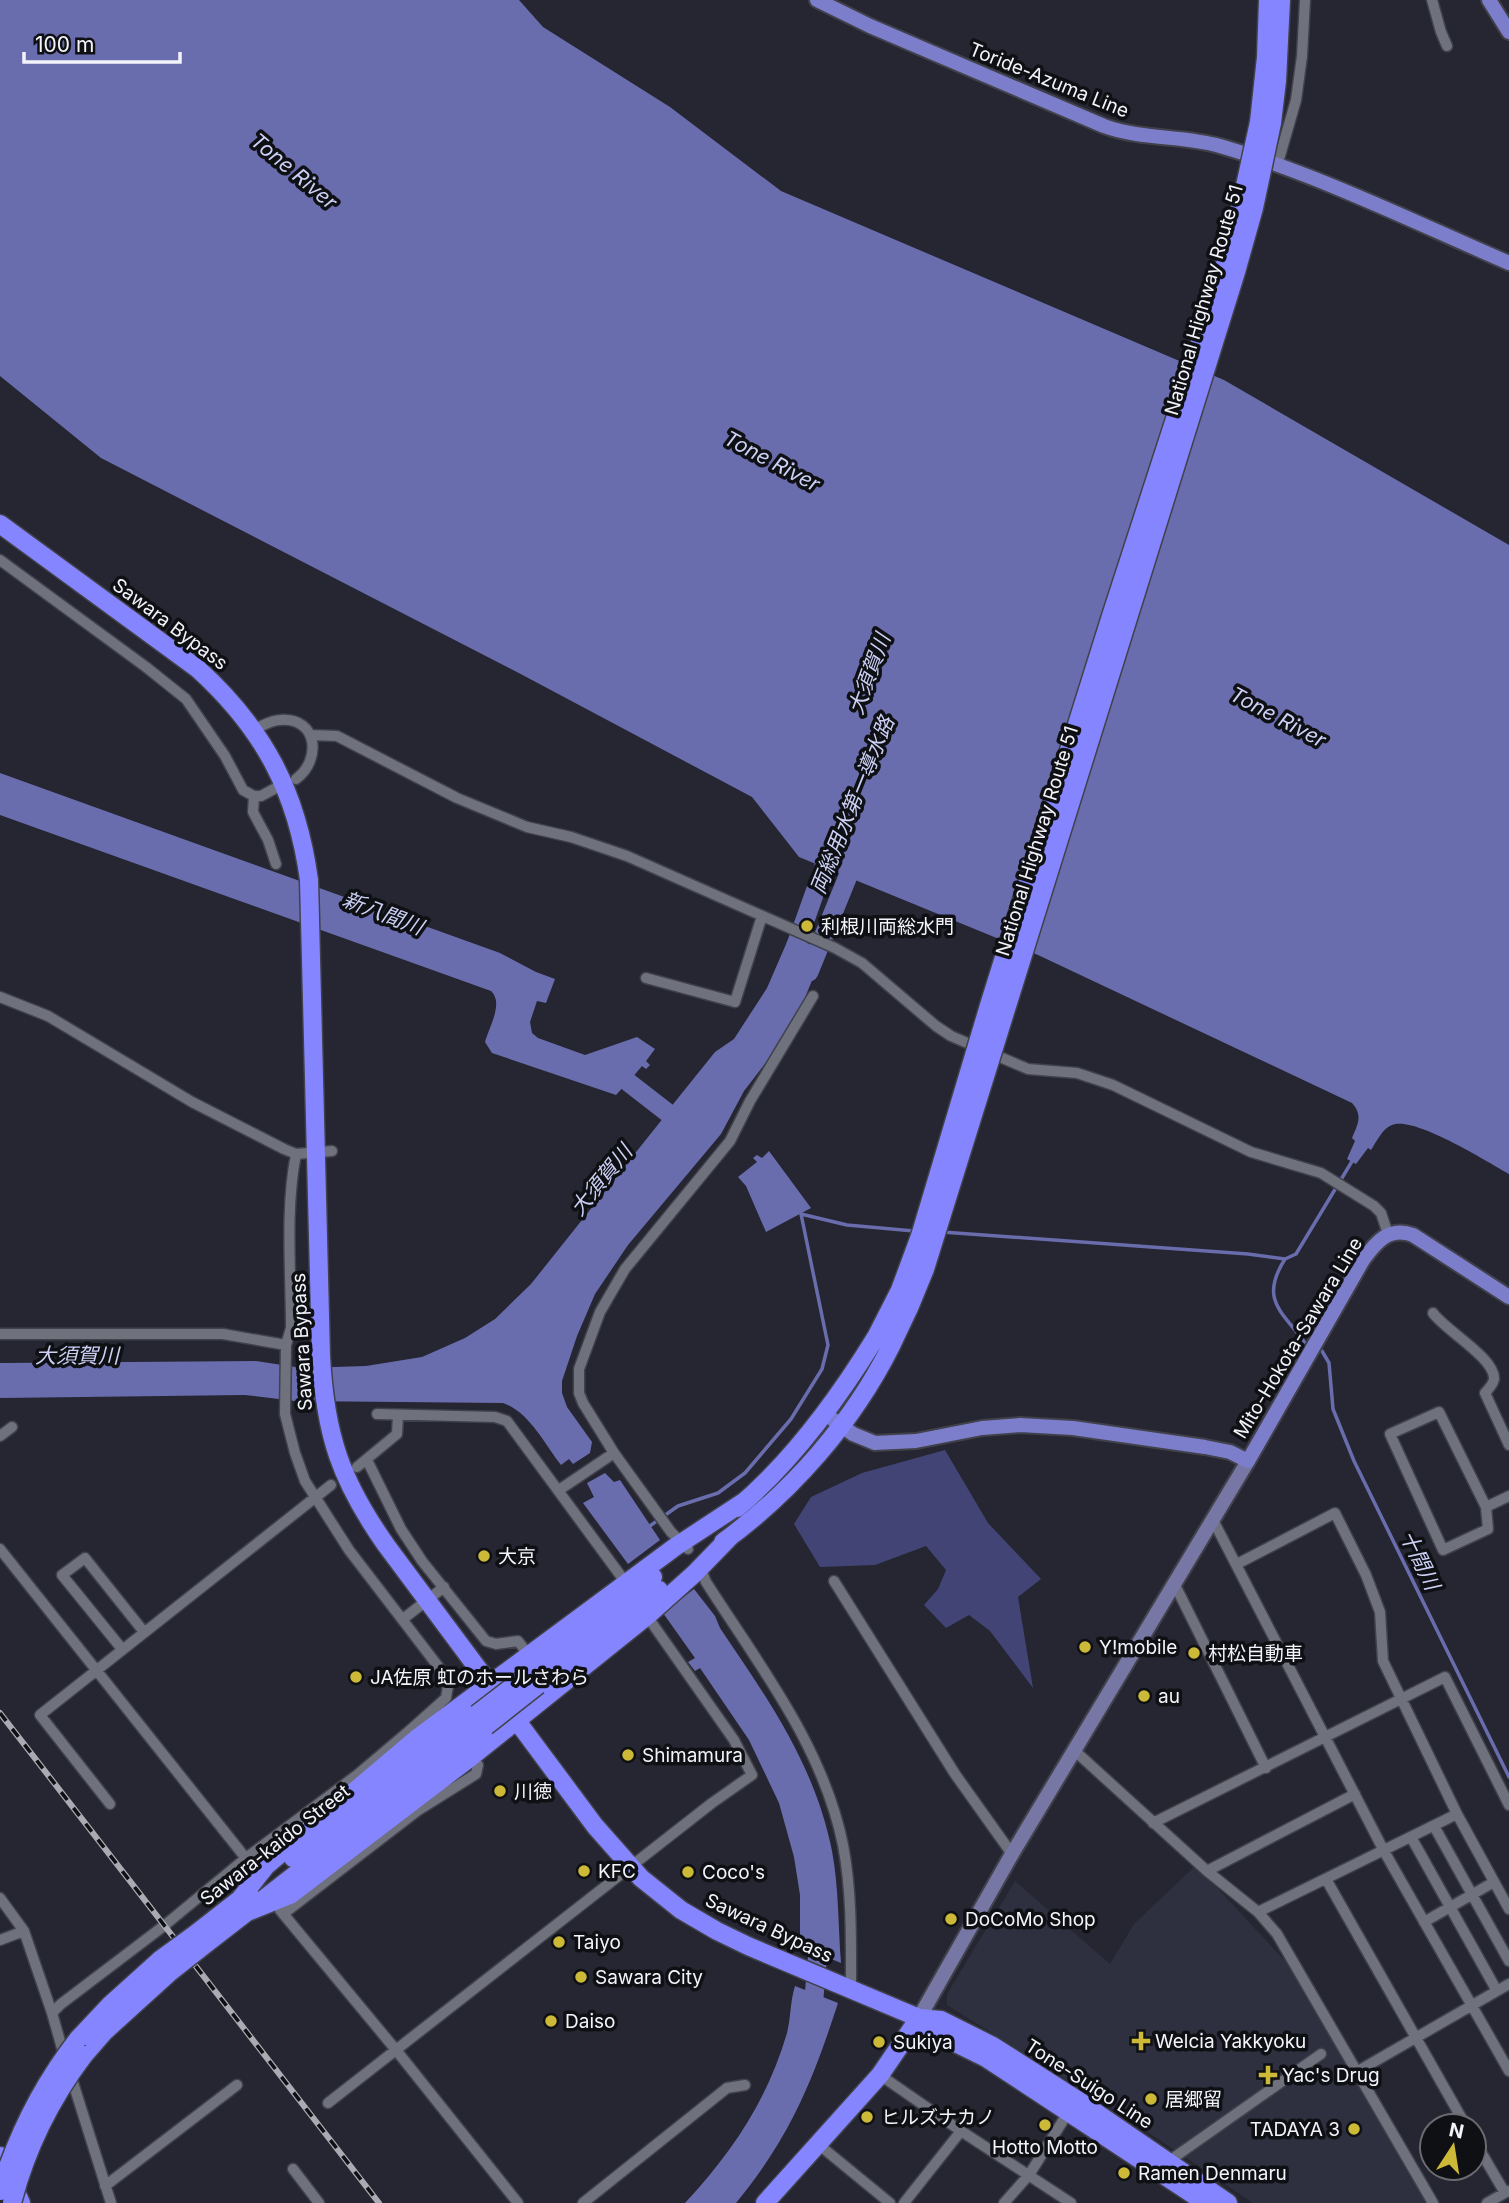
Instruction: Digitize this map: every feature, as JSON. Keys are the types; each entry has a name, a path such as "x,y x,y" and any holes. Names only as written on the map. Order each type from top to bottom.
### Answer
{"highway":[{"name":"National Highway Route 51","path":"688,1558 730,1536 760,1514 840,1426 869,1387 920,1236 1006,948 1235,232 1262,101 1269,0"},
{"name":"National Highway Route 51","path":"688,1558 776,1473 883,1342 917,1290 1247,236 1272,123 1281,0"},
{"name":"Sawara Bypass","path":"0,524 198,669 224,693 254,729 278,770 297,817 309,880 323,1151 321,1356 326,1412 342,1468 357,1502 595,1826 658,1894 717,1931 919,2018"},
{"path":"243,1906 290,1895 471,1757 517,1721 642,1595 688,1558"},
{"path":"243,1906 266,1866 412,1735 491,1683 528,1654 642,1595 688,1558"},
{"name":"Sawara-kaido Street","path":"12,2203 23,2165 39,2128 81,2047 110,2005 198,1941 642,1595"},
{"path":"765,2203 880,2075 919,2018"},
{"name":"Tone-Suigo Line","path":"919,2018 941,2020 968,2033 1206,2203"},
{"name":"Sawara-kaido Street","path":"0,2191 26,2121 60,2062 81,2047"},
{"name":"Tone-Suigo Line","path":"1072,2105 1169,2161 1228,2203"},
{"path":"0,2155 21,2203"}],"main road":[{"name":"Toride-Azuma Line","path":"817,0 870,26 1122,133 1216,145 1278,166 1509,263"},
{"path":"1489,0 1509,32"},
{"name":"Mito-Hokota-Sawara Line","path":"824,1412 861,1439 875,1443 916,1441 982,1428 1048,1426 1205,1447 1230,1452 1248,1461 1363,1260 1373,1245 1388,1234 1404,1232 1413,1235 1509,1297"}],"street":[{"path":"1278,166 1296,100 1305,0"},
{"path":"1432,0 1440,32 1447,46"},
{"path":"0,559 186,699 225,756 243,790 254,796 261,796 274,789"},
{"path":"254,729 283,719 301,725 311,736 313,757 296,779"},
{"path":"311,736 337,736 457,798 527,827 571,836 627,856 830,946 862,963 951,1036 1028,1069 1077,1073 1113,1085 1251,1152 1321,1172 1374,1206 1381,1213 1388,1234"},
{"path":"254,796 253,812 268,841 275,864"},
{"path":"646,978 735,1002 762,916"},
{"path":"813,996 750,1101 730,1141 625,1269 600,1312 579,1369 579,1393 614,1453 706,1582 804,1738 831,1802 843,1844 851,1913 848,1987"},
{"path":"0,997 48,1016 244,1130 296,1154 323,1151"},
{"path":"52,2013 247,1859 412,1735 446,1698 448,1686 443,1674 349,1550 315,1497 295,1453 285,1414 286,1349 291,1328 292,1174 296,1154"},
{"path":"1433,1313 1441,1324 1488,1362 1494,1376 1493,1383 1485,1393 1509,1445"},
{"path":"0,1334 223,1334 286,1349"},
{"path":"1439,1412 1486,1507 1488,1529 1443,1550 1390,1434 1439,1412"},
{"path":"328,2102 752,1775 734,1740 642,1595 508,1420 495,1417 377,1415"},
{"path":"357,1467 397,1434 398,1415"},
{"path":"0,1436 12,1427"},
{"path":"559,1490 614,1453"},
{"path":"367,1460 401,1529 422,1561 486,1641 496,1644 518,1641 528,1654"},
{"path":"919,2018 1012,1854 1248,1461"},
{"path":"110,1804 40,1715 331,1485"},
{"path":"1486,1507 1509,1496"},
{"path":"1237,1564 1335,1513 1366,1575 1380,1612 1383,1661 1457,1814 1509,1908"},
{"path":"1213,1520 1384,1851 1509,2071"},
{"path":"0,1549 247,1859"},
{"path":"122,1649 62,1575 85,1558 144,1632"},
{"path":"834,1581 955,1774 1012,1854"},
{"path":"1174,1583 1266,1768"},
{"path":"403,1619 444,1587"},
{"path":"1153,1823 1445,1677 1509,1805"},
{"path":"1075,1751 1207,1871 1258,1912 1277,1934 1433,2203"},
{"path":"471,1757 478,1765 475,1774 416,1811 281,1912 518,2203"},
{"path":"1207,1871 1355,1794"},
{"path":"1258,1912 1457,1814"},
{"path":"1434,1826 1509,1961"},
{"path":"1412,1837 1497,1991"},
{"path":"1326,1879 1458,2112"},
{"path":"1424,1922 1494,1882"},
{"path":"0,1898 24,1931 110,2203"},
{"path":"0,1940 24,1931"},
{"path":"1358,2071 1509,1984"},
{"path":"1169,2161 1321,2054"},
{"path":"880,2075 1071,2203"},
{"path":"105,2186 237,2085"},
{"path":"583,2203 727,2088 745,2085"},
{"path":"1004,2203 1029,2175 1072,2105"},
{"path":"904,2203 961,2131"},
{"path":"818,2144 890,2203"},
{"path":"1487,2203 1507,2192 1488,2162"},
{"path":"293,2169 319,2203"}],"shaded area":[{"path":"945,1450 988,1523 1041,1579 1018,1597 1033,1688 990,1631 969,1615 946,1628 924,1605 938,1589 946,1570 926,1546 875,1565 820,1567 794,1524 811,1497 862,1473"},
{"path":"1196,1865 1288,1964 1427,2203 1253,2203 1115,2110 947,2005 947,1994 1015,1881 1110,1964 1134,1924"}],"water":[{"name":"Tone River","path":"0,0 519,0 543,27 670,107 781,191 1224,380 1509,545 1509,1174 1433,1133 1403,1124 1385,1129 1371,1150 1368,1148 1356,1164 1347,1159 1355,1141 1352,1138 1358,1120 1352,1103 1038,955 799,857 752,797 515,671 101,458 0,376"},
{"path":"0,773 500,953 555,979 546,1003 537,1001 530,1022 532,1033 538,1038 585,1055 637,1037 655,1049 646,1061 650,1065 646,1069 642,1066 631,1079 650,1093 645,1099 626,1084 616,1095 492,1053 485,1042 496,1008 495,996 491,991 0,815"},
{"path":"790,935 824,951 802,1005 777,1048 744,1091 721,1134 628,1245 595,1294 577,1336 562,1381 562,1393 567,1407 592,1442 590,1453 573,1464 569,1459 561,1465 521,1413 503,1403 295,1401 245,1395 0,1398 0,1363 256,1361 302,1368 366,1366 422,1357 465,1338 495,1319 531,1284 664,1117 661,1114 667,1106 670,1108 715,1052 734,1039 767,988"},
{"path":"769,1151 811,1208 766,1232 746,1186 738,1177 757,1162 753,1158 757,1155 762,1158"},
{"path":"605,1473 614,1482 620,1480 660,1540 628,1564 583,1503 594,1497 587,1483"},
{"path":"694,1589 715,1616 720,1628 772,1707 802,1761 814,1790 832,1851 841,1963 800,1946 800,1895 794,1857 779,1803 749,1740 700,1668 695,1671 688,1662 695,1658 663,1613"},
{"path":"795,1986 838,2003 809,2084 785,2132 736,2203 685,2203 733,2145 758,2103 779,2058 787,2033"}],"waterway":[{"name":"大須賀川","path":"794,951 832,844"},
{"name":"両総用水第一導水路","path":"809,972 857,854"},
{"name":"新八間川","path":"628,1082 677,1120"},
{"path":"942,1232 1285,1259 1296,1254 1354,1158"},
{"path":"647,1528 678,1506 718,1493 745,1473 791,1419 822,1369 828,1345 801,1214 847,1225 914,1231"},
{"name":"十間川","path":"1285,1259 1277,1273 1274,1295 1282,1313 1305,1343"},
{"name":"十間川","path":"1322,1351 1329,1363 1333,1409 1354,1461 1509,1777"},
{"path":"809,2020 813,2009 820,1928"}],"railway":[{"path":"0,1713 379,2203"}],"place":[{"name":"利根川両総水門","path":"807,926"},
{"name":"大京","path":"484,1556"},
{"name":"Y!mobile","path":"1085,1647"},
{"name":"村松自動車","path":"1194,1653"},
{"name":"JA佐原 虹のホールさわら","path":"356,1677"},
{"name":"au","path":"1144,1696"},
{"name":"Shimamura","path":"628,1755"},
{"name":"川徳","path":"500,1791"},
{"name":"KFC","path":"584,1871"},
{"name":"Coco's","path":"688,1872"},
{"name":"DoCoMo Shop","path":"951,1919"},
{"name":"Taiyo","path":"559,1942"},
{"name":"Sawara City","path":"581,1977"},
{"name":"Daiso","path":"551,2021"},
{"name":"Welcia Yakkyoku","path":"1141,2041"},
{"name":"Sukiya","path":"879,2042"},
{"name":"Yac's Drug","path":"1268,2075"},
{"name":"居郷留","path":"1151,2099"},
{"name":"ヒルズナカノ","path":"867,2117"},
{"name":"Hotto Motto","path":"1045,2125"},
{"name":"TADAYA 3","path":"1354,2129"},
{"name":"Ramen Denmaru","path":"1124,2173"}]}
